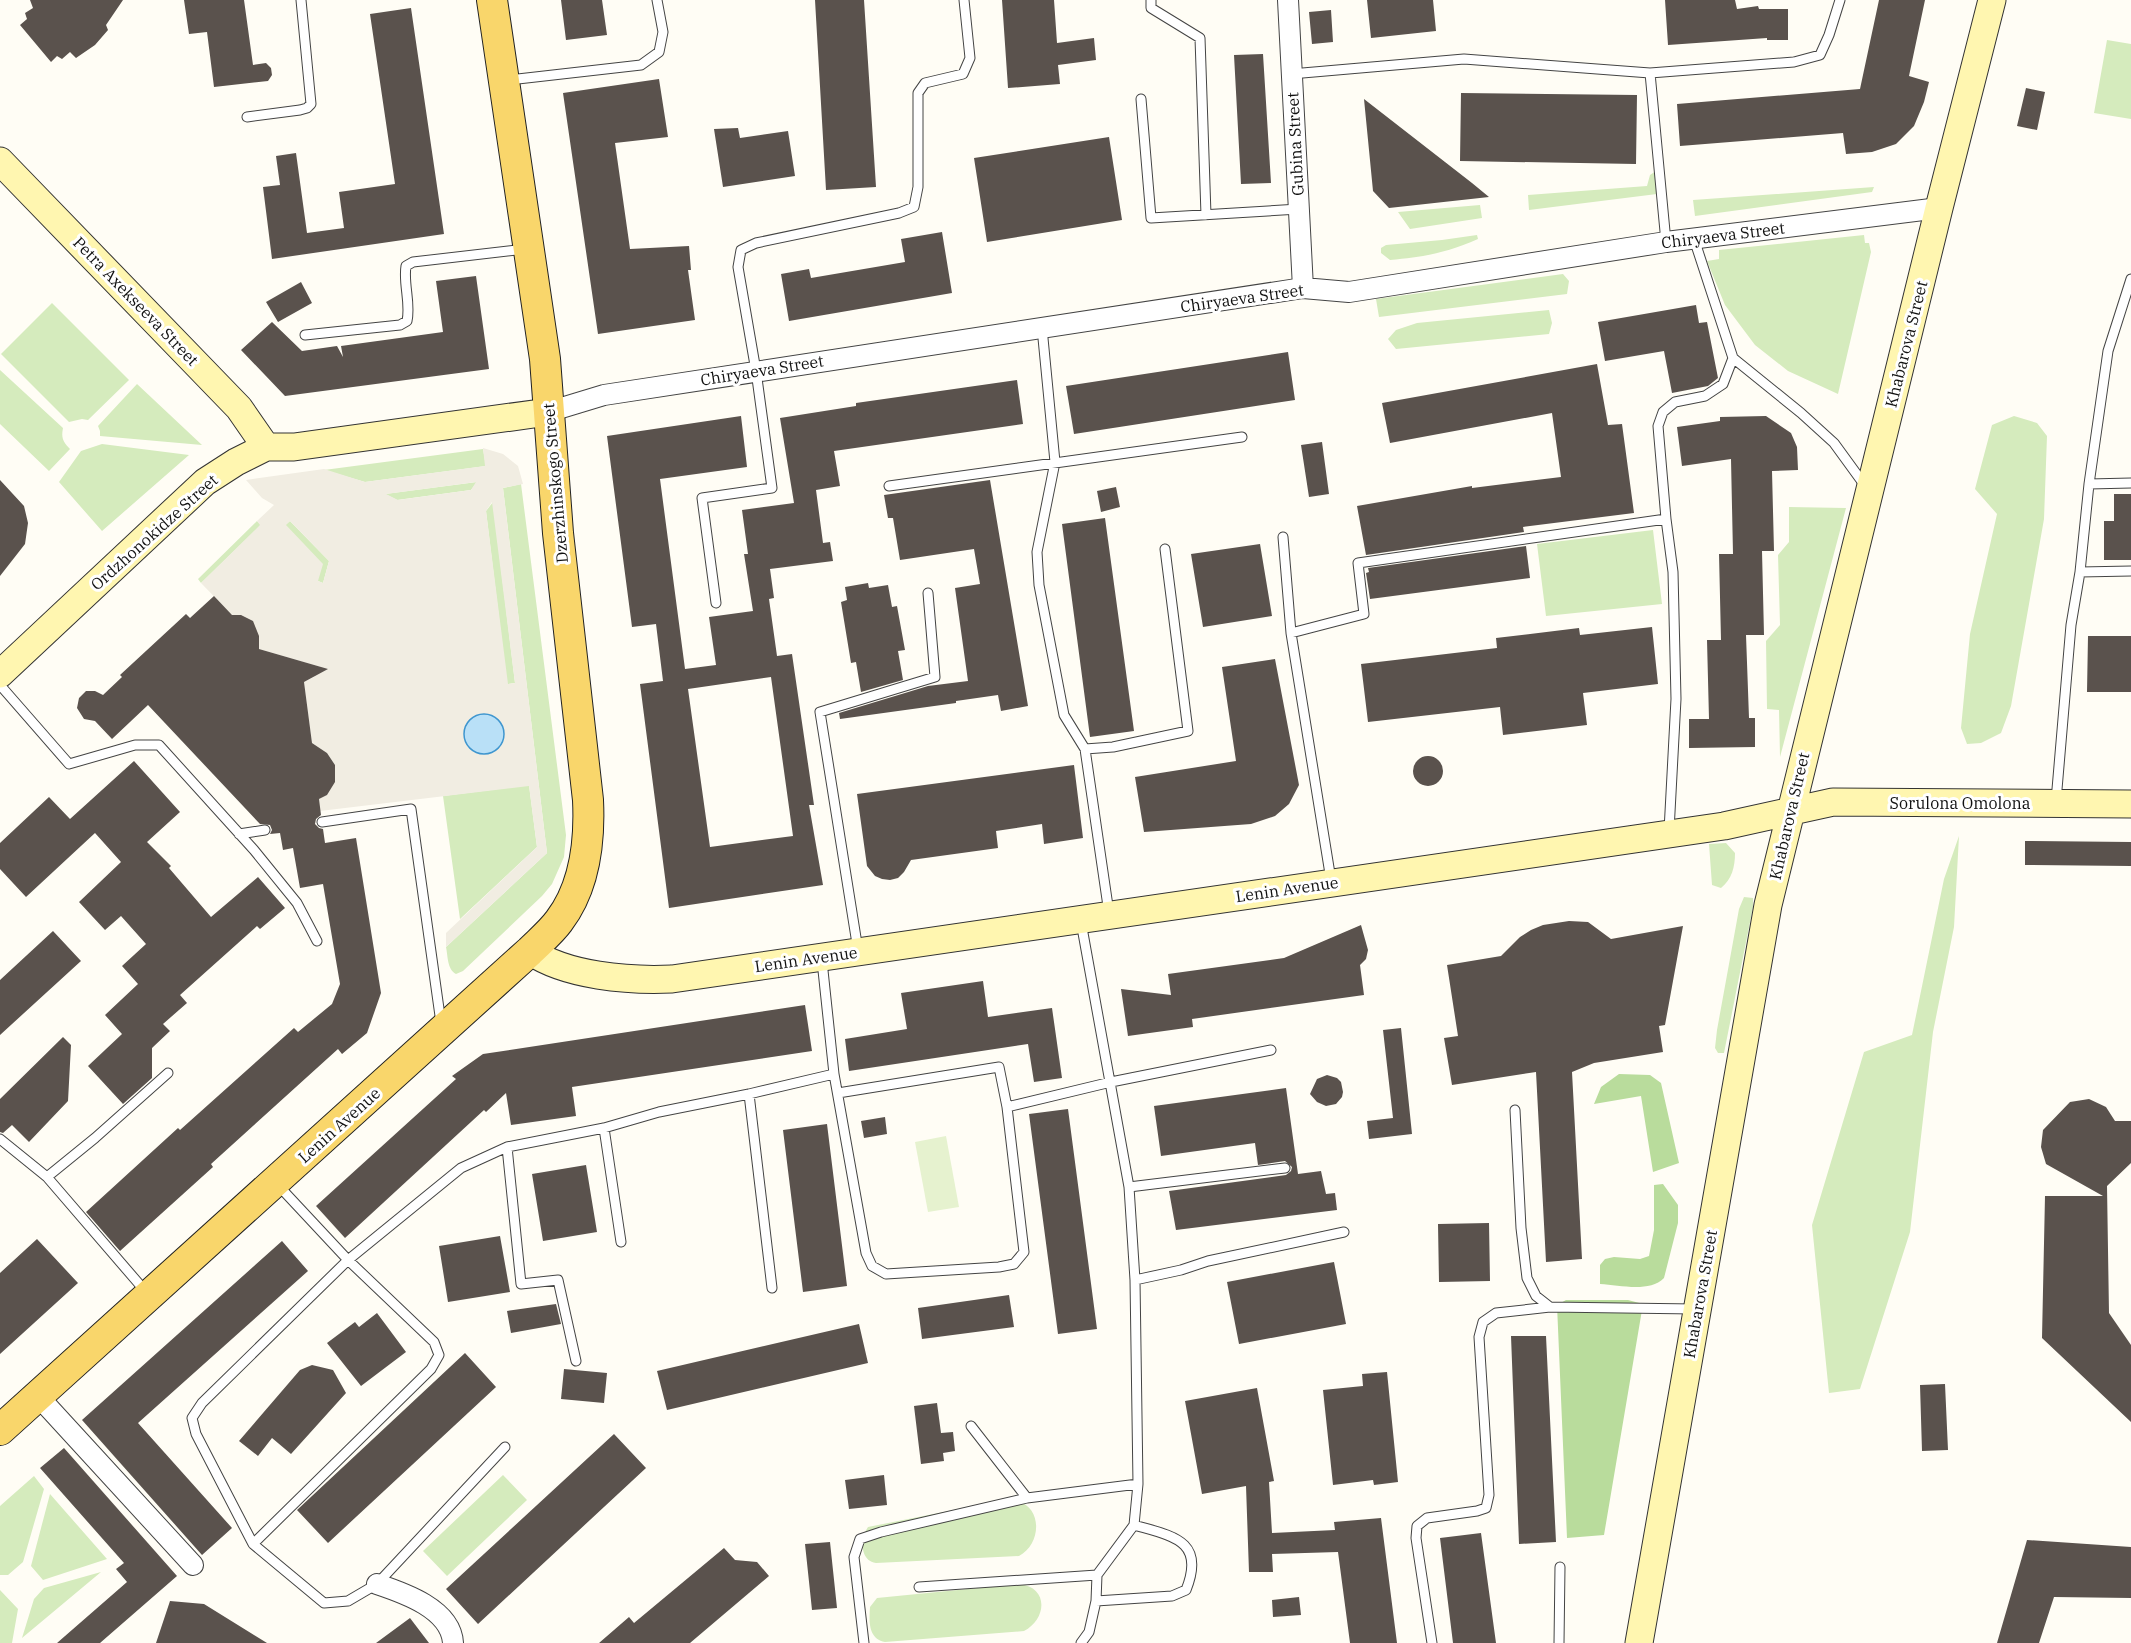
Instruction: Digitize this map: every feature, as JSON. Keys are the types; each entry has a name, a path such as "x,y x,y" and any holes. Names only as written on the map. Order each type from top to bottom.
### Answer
{"main road":[{"name":"Dzerzhinskogo Street","path":"492,0 545,359 558,533 589,820 585,860 570,902 559,921 530,951"},
{"name":"Khabarova Street","path":"1639,1643 1768,905 1992,0"},
{"name":"Petra Axekseeva Street","path":"0,161 239,408 266,447"},
{"name":"Ordzhonokidze Street","path":"0,674 205,482 236,462 266,447 318,444 548,412"},
{"name":"Sorulona Omolona","path":"1791,812 1833,802 2131,804"},
{"name":"Lenin Avenue","path":"0,1430 530,951 540,958 570,969 617,977 659,980 1724,826 1791,812"}],"street":[{"name":"Gubina Street","path":"1288,0 1303,288"},
{"name":"Chiryaeva Street","path":"548,412 604,395 1303,288 1349,292 1694,238 1939,208"},
{"path":"38,1396 193,1565"},
{"path":"377,1584 410,1596 431,1608 447,1625 453,1643"}],"lane":[{"path":"246,117 300,110 311,104 301,0"},
{"path":"505,80 642,65 659,52 663,32 657,0"},
{"path":"716,603 702,498 772,488 756,371 738,267 741,250 756,243 899,213 914,207 918,187 918,93 925,83 963,74 970,58 964,0"},
{"path":"1150,0 1151,8 1200,38 1206,215"},
{"path":"1291,74 1464,59 1650,73 1794,62 1820,55 1829,35 1839,0"},
{"path":"1650,73 1666,242"},
{"path":"1141,99 1151,218 1299,209"},
{"path":"1694,238 1733,358 1834,443 1869,492"},
{"path":"305,335 400,325 407,321 409,314 405,274 406,266 413,262 530,248"},
{"path":"2056,804 2071,625 2080,572 2089,484 2108,351 2131,279"},
{"path":"1042,328 1055,462 1037,552 1039,585 1064,715 1085,749 1110,915"},
{"path":"1668,833 1676,699 1673,572 1658,426 1663,412 1676,402 1705,396 1723,384 1733,358"},
{"path":"889,486 1242,437"},
{"path":"2089,484 2131,483"},
{"path":"1291,633 1364,614 1358,563 1666,519"},
{"path":"1283,537 1291,633 1331,883"},
{"path":"1085,749 1113,747 1188,731 1165,549"},
{"path":"2080,572 2131,571"},
{"path":"858,952 820,712 935,676 928,593"},
{"path":"0,685 69,764 135,745 159,745 297,903 317,941"},
{"path":"322,822 411,809 443,1031"},
{"path":"239,834 265,830"},
{"path":"1080,920 1129,1187 1135,1280 1138,1484 1134,1525 1097,1575 1096,1601 1089,1632 1081,1643"},
{"path":"822,957 834,1074 866,1253 872,1266 886,1274 999,1267 1014,1264 1024,1252 1007,1107 999,1066 838,1094"},
{"path":"1007,1107 1111,1082 1271,1050"},
{"path":"47,1177 168,1073"},
{"path":"505,1447 377,1584 348,1601 324,1603 253,1544 196,1434 192,1418 202,1403 348,1260 461,1168 507,1147 604,1128 659,1112 834,1074"},
{"path":"749,1094 772,1288"},
{"path":"1515,1110 1521,1228 1527,1278 1536,1296 1550,1307"},
{"path":"604,1128 621,1242"},
{"path":"0,1139 47,1177 149,1296"},
{"path":"507,1147 521,1284 558,1280 576,1361"},
{"path":"1129,1187 1285,1168"},
{"path":"253,1544 431,1369 439,1355 434,1342 348,1260 275,1182"},
{"path":"1135,1280 1181,1270 1208,1261 1344,1232"},
{"path":"1432,1643 1416,1538 1417,1526 1427,1518 1486,1508 1489,1495 1479,1337 1483,1322 1496,1313 1550,1307 1697,1309"},
{"path":"971,1426 1027,1498"},
{"path":"864,1643 854,1557 860,1539 1027,1498 1138,1484"},
{"path":"1096,1601 1172,1596 1186,1590 1193,1573 1190,1553 1177,1538 1134,1525"},
{"path":"1559,1643 1560,1567"},
{"path":"919,1587 1097,1575"}],"green space":[{"path":"2107,40 2131,44 2131,119 2094,113"},
{"path":"1656,171 1660,177 1657,194 1529,210 1528,195 1647,186 1650,175"},
{"path":"1874,187 1872,192 1695,216 1693,200"},
{"path":"1480,205 1482,218 1410,229 1398,212"},
{"path":"1477,235 1478,239 1466,244 1424,256 1390,260 1381,253 1381,248 1386,245"},
{"path":"1864,235 1865,243 1869,243 1871,252 1838,394 1788,371 1755,345 1725,305 1707,261 1719,259 1719,250"},
{"path":"1563,274 1569,281 1567,294 1379,317 1376,299"},
{"path":"52,303 129,380 88,420 69,422 1,354"},
{"path":"1549,310 1552,323 1549,334 1396,349 1388,339 1396,330 1417,323"},
{"path":"0,370 63,428 63,440 70,449 49,471 0,424"},
{"path":"137,384 202,445 100,436 98,426"},
{"path":"2014,416 2037,423 2047,436 2044,519 2011,706 2001,733 1981,743 1967,744 1961,728 1970,634 1997,514 1975,489 1992,425"},
{"path":"102,444 189,455 102,531 59,482 81,451"},
{"path":"483,449 486,466 365,482 324,470"},
{"path":"477,482 471,490 397,500 385,494"},
{"path":"521,484 566,835 564,857 552,884 542,896 463,971 456,974 449,966 446,947 547,853 503,488"},
{"path":"493,502 515,683 507,684 486,511"},
{"path":"1789,507 1846,508 1780,757 1779,710 1767,709 1766,641 1780,625 1778,555 1789,542"},
{"path":"257,521 261,525 201,583 198,579"},
{"path":"290,521 329,561 323,583 318,581 285,525"},
{"path":"1653,530 1662,604 1546,616 1537,544"},
{"path":"529,785 537,847 460,919 443,796"},
{"path":"1959,836 1954,927 1933,1032 1910,1232 1860,1389 1829,1393 1812,1225 1864,1052 1912,1035 1944,879"},
{"path":"1726,843 1735,853 1734,863 1730,877 1721,888 1712,885 1709,844"},
{"path":"1744,897 1753,898 1753,907 1724,1053 1718,1053 1715,1048 1717,1030 1739,909"},
{"path":"1619,1074 1650,1075 1661,1083 1679,1163 1653,1172 1641,1096 1594,1104 1601,1087"},
{"path":"946,1136 959,1207 928,1212 915,1142"},
{"path":"1663,1184 1678,1205 1678,1223 1664,1278 1658,1283 1642,1287 1600,1284 1600,1265 1605,1259 1614,1257 1640,1259 1649,1256 1654,1230 1654,1185"},
{"path":"1566,1300 1628,1300 1643,1304 1604,1535 1567,1538 1557,1305"},
{"path":"503,1475 527,1500 447,1576 423,1551"},
{"path":"34,1476 44,1489 23,1562 8,1575 0,1575 0,1506"},
{"path":"50,1494 107,1559 43,1580 31,1566"},
{"path":"1004,1500 1018,1501 1026,1505 1032,1511 1035,1519 1035,1535 1032,1543 1019,1556 876,1563 868,1560 864,1553 862,1537 868,1527"},
{"path":"101,1572 22,1638 34,1599 44,1588"},
{"path":"1019,1584 1029,1586 1036,1591 1041,1604 1037,1619 1024,1631 885,1642 875,1637 871,1629 870,1607 877,1598"},
{"path":"0,1590 18,1609 12,1643 0,1643"}],"shaded area":[{"path":"483,448 503,454 518,466 523,484 503,488 547,853 446,947 446,933 537,847 529,786 320,811 319,799 327,795 335,765 327,753 312,743 304,682 314,677 321,667 259,649 232,615 201,583 260,525 257,521 274,505 262,498 246,480 324,469 365,482 485,466","holes":["476,482 471,490 398,500 386,494","492,502 515,683 508,684 486,511","290,521 329,561 323,583 318,581 323,564 286,525"]}],"water":[{"path":"484,714 492,715 498,720 503,726 503,742 498,748 492,753 484,754 476,753 470,748 465,742 464,734 465,726 470,720 476,715"}],"building":[{"path":"30,0 123,0 106,25 108,30 95,45 76,58 70,52 62,59 57,56 51,62 20,25 27,19 25,13 33,8"},
{"path":"184,0 244,0 253,65 266,63 271,68 272,75 268,81 214,87 207,32 189,34"},
{"path":"561,0 602,0 607,35 566,40"},
{"path":"815,0 864,0 876,187 826,190"},
{"path":"1002,0 1054,0 1057,43 1094,38 1096,60 1058,65 1060,84 1008,88"},
{"path":"1367,0 1433,0 1436,31 1371,38"},
{"path":"1665,0 1735,0 1737,9 1758,6 1759,9 1788,9 1788,40 1767,40 1767,38 1668,45"},
{"path":"1879,0 1925,0 1909,76 1929,82 1914,126 1896,144 1872,152 1846,154 1843,133 1680,146 1677,104 1860,89"},
{"path":"411,8 444,234 272,259 263,187 280,185 276,156 296,153 307,233 344,228 339,192 395,184 370,14"},
{"path":"1331,10 1333,42 1312,44 1309,12"},
{"path":"1263,54 1271,183 1241,184 1234,55"},
{"path":"659,79 668,137 615,143 630,249 689,246 691,270 688,270 695,320 598,334 563,93"},
{"path":"2026,88 2045,92 2037,130 2017,126"},
{"path":"1461,93 1637,95 1636,164 1460,161"},
{"path":"1364,99 1489,197 1389,208 1373,191"},
{"path":"738,128 740,138 788,131 795,176 723,187 714,129"},
{"path":"1109,137 1122,220 987,242 974,158"},
{"path":"942,232 952,293 789,321 781,274 809,269 811,278 905,262 901,239"},
{"path":"476,276 489,369 285,396 241,350 272,322 302,351 337,346 343,357 341,346 443,332 436,281"},
{"path":"301,282 312,303 278,322 266,302"},
{"path":"1696,305 1699,323 1707,322 1718,378 1708,386 1672,393 1664,351 1605,361 1598,322"},
{"path":"1288,352 1295,400 1074,434 1066,386"},
{"path":"1597,364 1608,425 1622,424 1634,513 1523,527 1524,532 1366,555 1357,506 1472,486 1472,488 1561,477 1552,413 1390,443 1382,403"},
{"path":"1017,380 1023,424 834,451 840,486 816,490 823,543 830,542 833,561 770,569 774,598 769,599 777,656 792,654 814,805 809,805 823,885 669,908 640,684 663,681 656,624 632,627 607,436 741,416 747,467 660,479 685,669 716,665 709,617 753,611 744,554 748,554 742,510 794,503 780,418 856,406 856,403","holes":["771,677 793,836 710,847 688,689"]},
{"path":"1766,416 1791,433 1797,447 1798,470 1772,471 1774,551 1762,551 1764,635 1746,635 1749,718 1755,718 1755,747 1689,748 1689,719 1709,719 1707,640 1721,640 1719,554 1733,554 1731,459 1682,466 1677,427 1720,421 1720,417"},
{"path":"1322,442 1329,494 1309,497 1301,445"},
{"path":"0,480 24,506 28,523 25,544 0,576"},
{"path":"990,480 1028,706 1001,711 998,695 840,719 839,713 928,686 968,681 955,588 980,584 974,549 900,560 893,518 888,518 884,495"},
{"path":"1116,487 1120,507 1101,512 1097,491"},
{"path":"2114,494 2131,494 2131,560 2104,560 2104,521 2114,521"},
{"path":"1105,518 1134,731 1090,737 1062,524"},
{"path":"1260,544 1272,616 1203,627 1191,554"},
{"path":"1526,546 1530,578 1370,599 1366,573 1369,572 1368,568"},
{"path":"868,583 869,588 888,585 892,607 897,606 905,650 898,651 903,680 861,692 856,662 851,663 841,602 847,600 845,587"},
{"path":"214,596 232,615 241,615 253,621 259,636 259,649 328,669 304,682 312,743 327,753 335,765 335,782 327,795 319,799 321,815 316,819 315,824 323,829 325,843 356,838 381,993 367,1033 342,1054 338,1049 211,1164 213,1167 120,1251 86,1212 178,1128 180,1130 294,1028 298,1032 332,1004 340,984 323,884 300,888 293,848 283,850 280,833 270,834 272,830 270,825 260,824 148,705 112,739 95,721 84,719 77,708 79,698 86,691 95,691 103,695 122,677 120,675 186,614 190,618"},
{"path":"1652,627 1658,684 1583,693 1587,725 1503,735 1500,707 1368,722 1361,664 1497,648 1496,638 1579,628 1580,635"},
{"path":"2088,636 2131,636 2131,692 2087,692"},
{"path":"1275,659 1299,785 1289,804 1275,816 1251,824 1144,832 1135,777 1236,761 1222,667"},
{"path":"1428,756 1439,760 1443,771 1439,782 1428,786 1417,782 1413,771 1417,760"},
{"path":"134,761 180,812 147,842 171,866 169,868 211,917 258,877 285,908 260,929 257,926 180,995 187,1003 163,1024 170,1031 152,1048 152,1078 123,1104 88,1066 122,1034 105,1015 138,984 122,966 146,944 121,916 105,930 79,902 121,862 95,833 26,897 0,869 0,843 49,797 70,819"},
{"path":"1074,765 1083,838 1044,844 1042,824 996,831 998,848 911,860 898,878 890,880 875,876 867,866 857,794"},
{"path":"2025,841 2131,842 2131,866 2025,865"},
{"path":"1569,921 1588,922 1611,939 1683,926 1665,1025 1659,1026 1663,1052 1594,1063 1572,1072 1582,1259 1546,1262 1536,1072 1452,1085 1444,1038 1458,1036 1447,965 1501,956 1520,937 1531,930 1543,925"},
{"path":"1361,925 1368,950 1366,959 1360,965 1364,995 1192,1019 1193,1027 1128,1036 1121,989 1171,995 1168,974 1284,958"},
{"path":"53,931 81,961 0,1035 0,980"},
{"path":"983,981 988,1017 1052,1008 1062,1078 1034,1082 1028,1044 849,1071 845,1039 907,1029 901,993"},
{"path":"805,1005 812,1051 572,1087 576,1116 511,1125 506,1093 486,1112 484,1110 345,1238 316,1206 456,1079 452,1076 483,1054"},
{"path":"1401,1028 1412,1134 1369,1139 1367,1121 1393,1118 1383,1030"},
{"path":"63,1037 71,1045 68,1101 29,1142 12,1125 3,1133 0,1132 0,1099"},
{"path":"1327,1075 1341,1082 1343,1092 1336,1104 1326,1106 1317,1102 1310,1094 1317,1079"},
{"path":"1286,1088 1298,1174 1321,1171 1326,1194 1335,1193 1337,1210 1176,1230 1169,1191 1286,1175 1292,1167 1285,1161 1258,1165 1255,1143 1161,1156 1154,1106"},
{"path":"2089,1099 2106,1107 2115,1121 2131,1121 2131,1163 2107,1186 2109,1313 2131,1345 2131,1422 2042,1338 2045,1196 2103,1196 2046,1164 2041,1147 2043,1130 2070,1102"},
{"path":"1068,1109 1097,1329 1058,1334 1029,1114"},
{"path":"885,1117 887,1134 864,1138 861,1121"},
{"path":"827,1124 847,1286 803,1292 783,1130"},
{"path":"586,1165 597,1232 543,1241 532,1174"},
{"path":"1489,1223 1490,1281 1439,1282 1438,1224"},
{"path":"500,1236 510,1292 448,1302 439,1246"},
{"path":"37,1239 78,1283 0,1354 0,1273"},
{"path":"282,1241 308,1271 138,1423 232,1528 202,1555 82,1420"},
{"path":"1334,1262 1346,1324 1239,1344 1227,1282"},
{"path":"1009,1295 1014,1327 922,1339 918,1308"},
{"path":"556,1304 561,1324 511,1333 507,1311"},
{"path":"377,1313 406,1352 361,1386 327,1343 355,1322 359,1327"},
{"path":"859,1324 868,1363 667,1410 657,1371"},
{"path":"1511,1336 1546,1336 1556,1542 1519,1544"},
{"path":"465,1353 496,1387 328,1543 297,1510"},
{"path":"312,1365 333,1370 346,1393 291,1454 272,1438 258,1456 239,1441 300,1370"},
{"path":"564,1369 607,1373 604,1403 561,1399"},
{"path":"1387,1372 1398,1482 1374,1485 1373,1480 1333,1485 1323,1390 1363,1386 1362,1374"},
{"path":"1945,1384 1948,1450 1922,1451 1920,1385"},
{"path":"1257,1388 1274,1481 1269,1482 1272,1533 1335,1530 1334,1522 1381,1518 1397,1643 1350,1643 1338,1552 1272,1554 1273,1572 1249,1572 1246,1486 1202,1494 1185,1401"},
{"path":"937,1403 941,1433 953,1432 955,1451 943,1453 944,1461 921,1464 914,1406"},
{"path":"614,1434 646,1468 478,1624 446,1589"},
{"path":"64,1448 177,1576 100,1643 57,1643 127,1582 116,1569 124,1563 40,1468"},
{"path":"884,1475 887,1505 849,1509 845,1480"},
{"path":"1481,1533 1496,1643 1453,1643 1440,1538"},
{"path":"2027,1540 2131,1547 2131,1598 2054,1597 2039,1643 1997,1643"},
{"path":"830,1542 837,1608 812,1610 805,1544"},
{"path":"724,1548 735,1560 757,1562 769,1576 690,1643 599,1643 629,1617 634,1623"},
{"path":"1299,1597 1301,1615 1273,1617 1272,1600"},
{"path":"170,1601 204,1604 267,1643 156,1643"},
{"path":"410,1618 429,1643 376,1643"}]}
